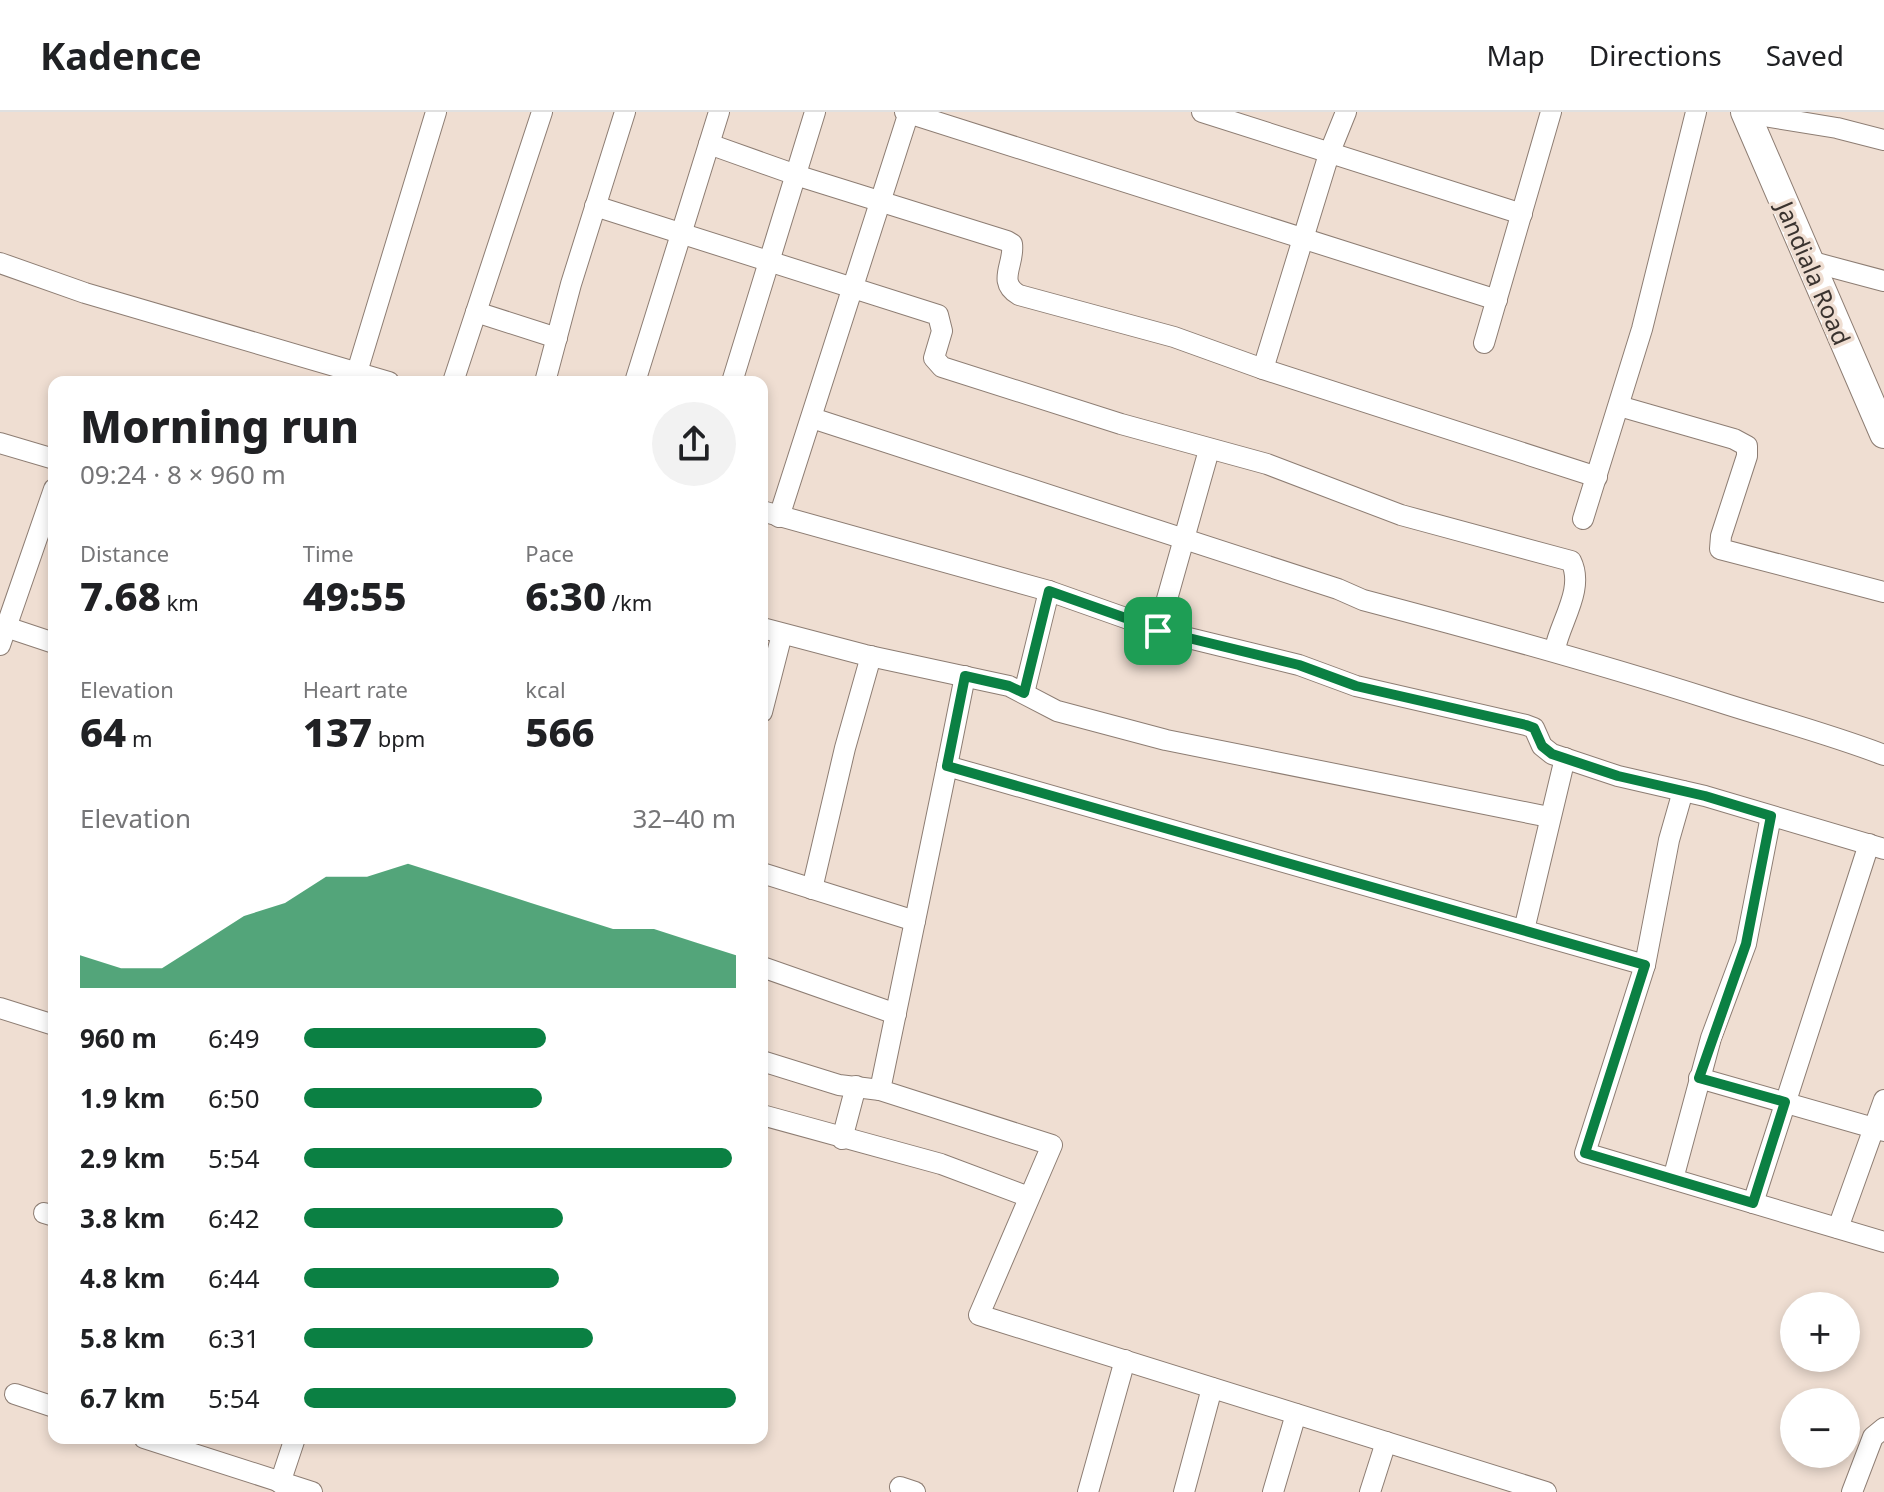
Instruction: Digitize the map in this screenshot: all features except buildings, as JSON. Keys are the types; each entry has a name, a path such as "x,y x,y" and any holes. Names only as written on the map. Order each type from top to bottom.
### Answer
{"main road":[{"name":"Jandiala Road","path":"1745,112 1884,434"}],"street":[{"path":"357,372 436,112"},
{"path":"455,376 542,112"},
{"path":"547,376 625,112"},
{"path":"637,376 719,112"},
{"path":"734,376 815,112"},
{"path":"1497,300 908,112 812,418 770,514 1049,591 1158,631 1299,665 1356,686 1526,725 1538,733 1542,746 1552,754 1618,776 1683,791 1877,846 1785,1102 1753,1203"},
{"path":"1202,112 1522,214"},
{"path":"1263,369 1329,154 1346,112"},
{"path":"1484,343 1551,112"},
{"path":"1583,519 1642,329 1696,112"},
{"path":"1745,112 1837,128 1884,140"},
{"path":"709,144 1012,244 1006,280 1010,289 1019,295 1174,337 1263,369 1597,477"},
{"path":"595,206 938,315 942,331 934,358 942,367 1209,450 1267,464 1401,515 1571,561 1575,579 1569,610 1555,649"},
{"path":"1809,261 1884,281"},
{"path":"0,263 85,293 370,376"},
{"path":"476,312 557,338"},
{"path":"1619,406 1734,439 1747,446 1747,456 1721,536 1720,549 1884,592"},
{"path":"812,418 1338,589 1363,600 1555,649 1806,727 1884,755"},
{"path":"0,443 48,457"},
{"path":"1158,631 1209,450"},
{"path":"48,506 2,638 48,642"},
{"path":"1024,693 1049,591"},
{"path":"768,663 772,631 1009,686 1057,711 1166,740 1549,817"},
{"path":"812,889 871,656"},
{"path":"880,1090 965,676"},
{"path":"1524,930 1565,758"},
{"path":"947,766 1645,965"},
{"path":"1683,791 1669,840 1645,965 1585,1153 1884,1242"},
{"path":"1673,1179 1699,1078 1746,944 1771,816"},
{"path":"768,875 915,921"},
{"path":"768,969 896,1014"},
{"path":"0,1008 48,1023"},
{"path":"768,1063 839,1085 880,1090 1052,1145 979,1315 1546,1492"},
{"path":"1699,1078 1880,1130"},
{"path":"842,1139 856,1086"},
{"path":"1838,1228 1880,1130 1884,1100"},
{"path":"768,1117 941,1164 1029,1197"},
{"path":"1088,1492 1125,1360"},
{"path":"1184,1492 1212,1388"},
{"path":"15,1394 48,1405"},
{"path":"1273,1492 1296,1414"},
{"path":"1852,1492 1873,1437 1884,1428"},
{"path":"1370,1492 1386,1442"},
{"path":"280,1483 293,1444"},
{"path":"197,1446 280,1483 312,1492"}],"route":[{"path":"1049,591 1158,631 1299,665 1356,686 1526,725 1534,728 1542,746 1552,754 1618,776 1705,796 1771,816 1746,944 1699,1078 1785,1102 1753,1203 1585,1153 1645,965 947,766 965,676 1009,686 1024,693 1049,591"}]}
